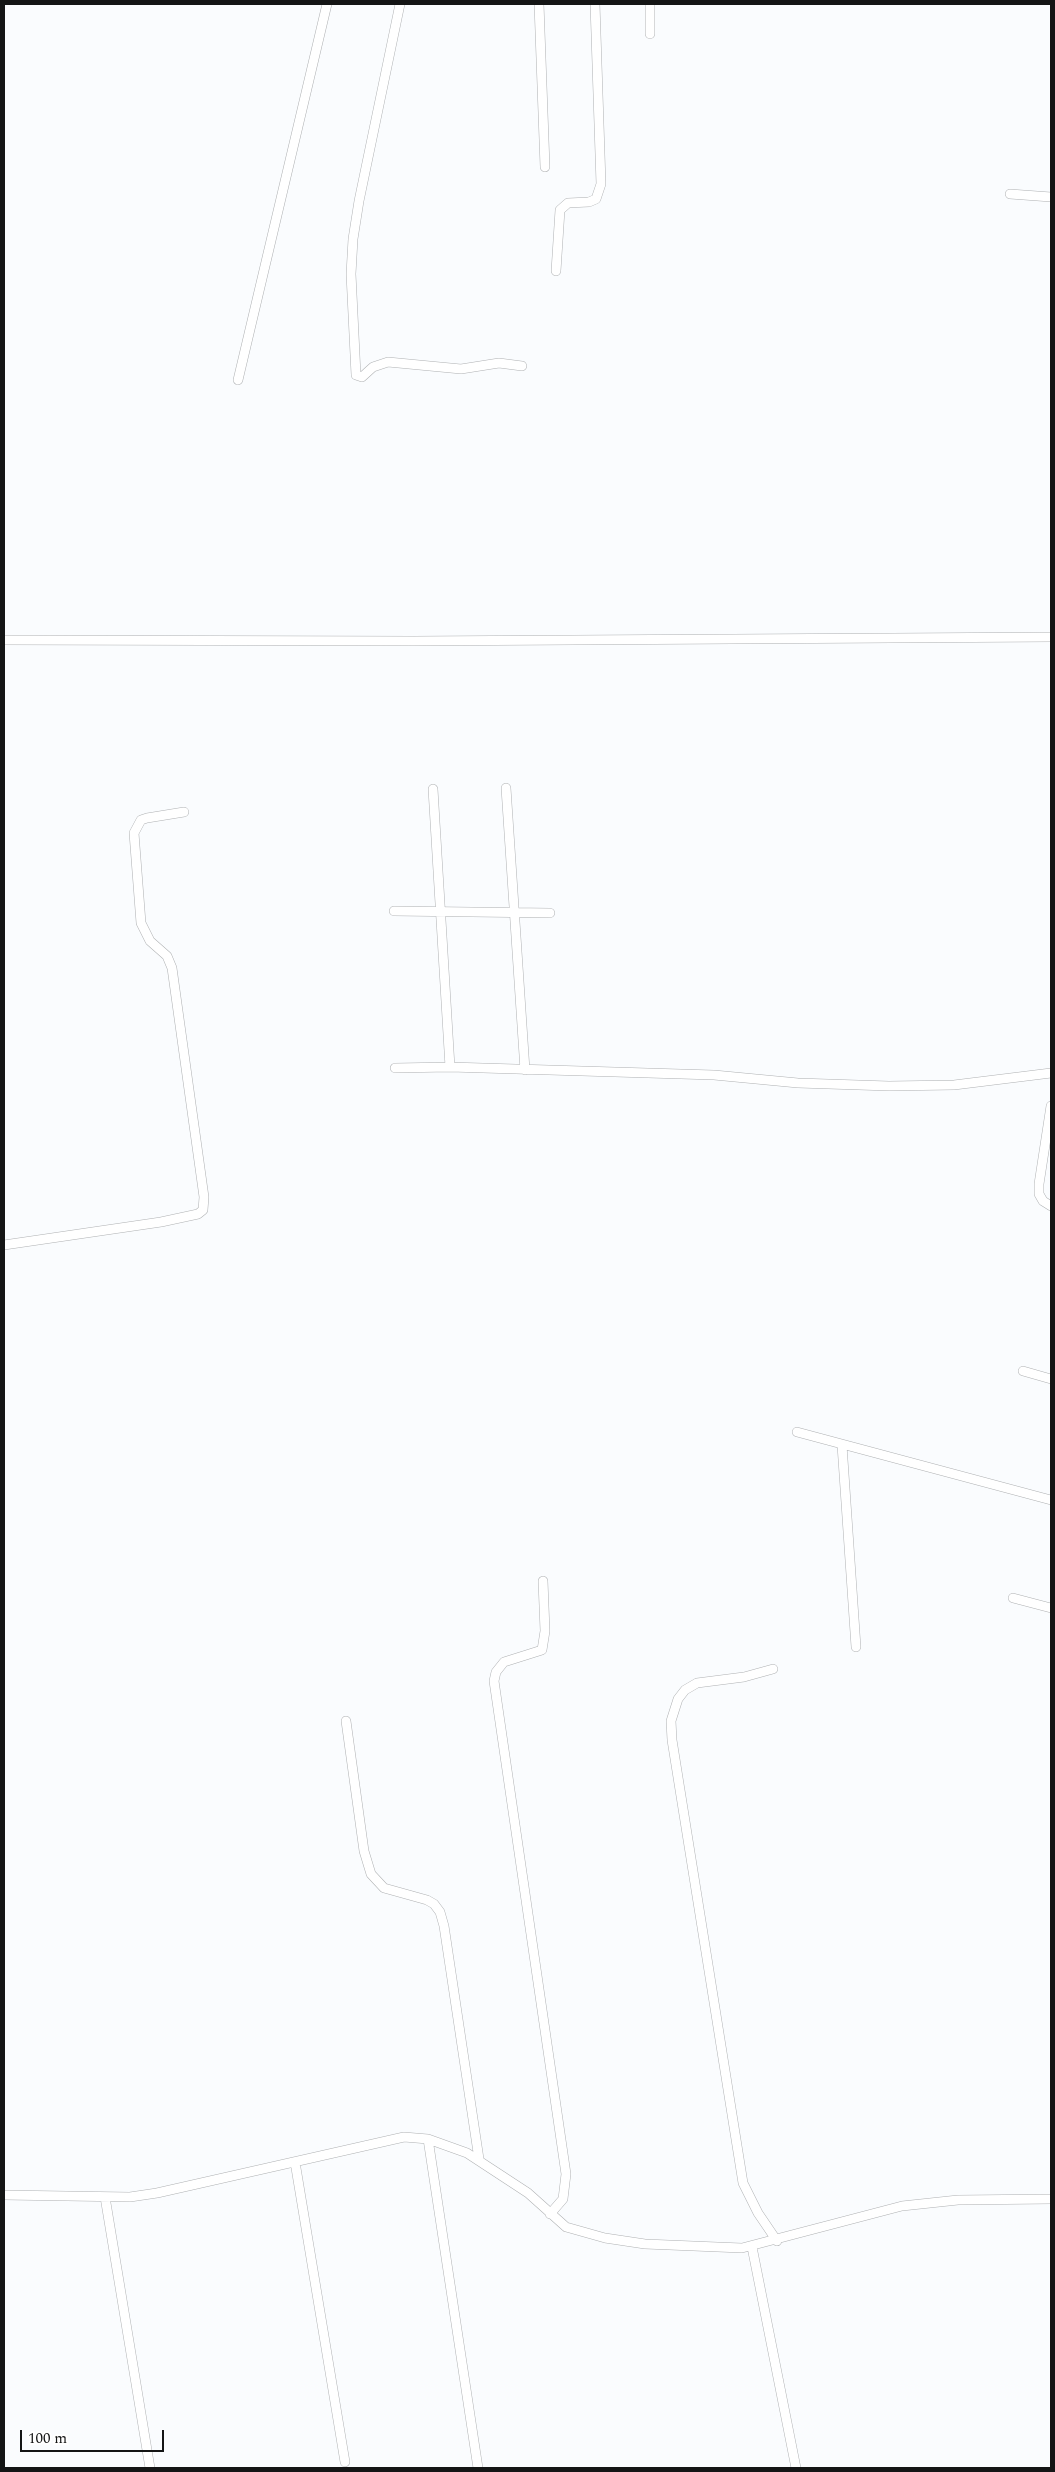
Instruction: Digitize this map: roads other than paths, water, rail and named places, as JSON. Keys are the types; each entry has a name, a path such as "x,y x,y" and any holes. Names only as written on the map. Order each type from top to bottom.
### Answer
{"street":[{"path":"238,380 327,4"},
{"path":"400,4 353,239 351,274 356,375 362,377 373,367 388,362 461,369 499,363 522,366"},
{"path":"539,4 544,167"},
{"path":"556,271 560,210 568,203 589,202 596,199 601,184 595,4"},
{"path":"650,4 650,34"},
{"path":"1010,194 1051,197"},
{"path":"4,640 423,641 814,637 1051,637"},
{"path":"506,788 525,1070"},
{"path":"433,790 450,1067"},
{"path":"4,1245 161,1222 198,1214 203,1210 204,1197 172,968 167,956 150,941 141,922 134,832 141,820 184,812"},
{"path":"394,911 550,913"},
{"path":"395,1068 450,1067 714,1074 798,1083 889,1086 954,1085 1051,1073"},
{"path":"1051,1106 1039,1194 1043,1201 1051,1206"},
{"path":"1023,1371 1051,1379"},
{"path":"797,1432 1051,1500"},
{"path":"842,1445 856,1647"},
{"path":"542,1582 545,1631 542,1650 504,1662 496,1672 494,1681 566,2174 563,2199 550,2214"},
{"path":"1013,1598 1051,1608"},
{"path":"773,1670 744,1677 697,1683 686,1690 678,1700 671,1721 672,1740 743,2183 758,2213 777,2241"},
{"path":"346,1721 364,1851 371,1874 377,1883 389,1891 427,1900 434,1904 440,1912 444,1926 479,2160"},
{"path":"4,2196 105,2197 157,2193 404,2136 428,2139 467,2153 528,2193 566,2227 628,2242 731,2249 752,2247 865,2214 902,2206 986,2199 1051,2199"},
{"path":"428,2139 478,2468"},
{"path":"295,2162 345,2462"},
{"path":"105,2197 150,2468"},
{"path":"752,2247 796,2468"}]}
